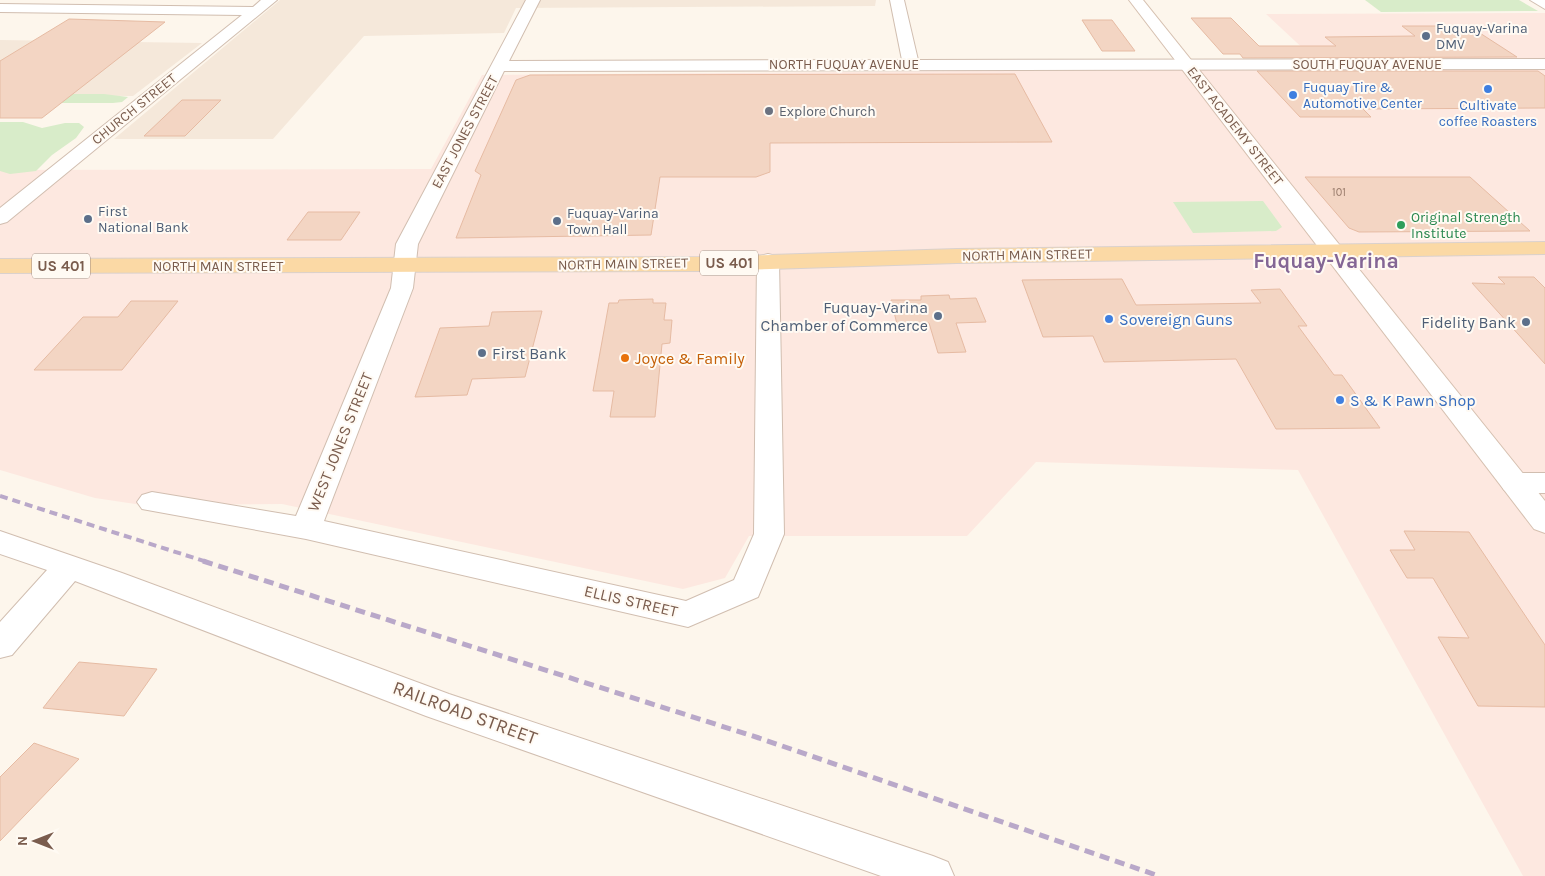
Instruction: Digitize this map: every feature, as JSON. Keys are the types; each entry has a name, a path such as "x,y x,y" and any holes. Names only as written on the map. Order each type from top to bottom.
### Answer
{"main road":[{"name":"US 401","path":"1335,252 1545,248"},
{"name":"NORTH MAIN STREET","path":"0,266 404,265 768,261 1047,254 1335,252"}],"street":[{"name":"EAST JONES STREET","path":"404,265 407,244 533,0"},
{"path":"897,0 910,64"},
{"name":"EAST ACADEMY STREET","path":"1136,0 1545,522"},
{"path":"1537,0 1545,5"},
{"path":"3,10 263,6"},
{"name":"CHURCH STREET","path":"0,218 263,6"},
{"name":"NORTH FUQUAY AVENUE","path":"500,66 910,64 1188,66"},
{"name":"SOUTH FUQUAY AVENUE","path":"1188,66 1545,64"},
{"name":"ELLIS STREET","path":"306,528 688,614 747,588 769,534 768,261"},
{"name":"WEST JONES STREET","path":"152,502 306,528 402,288 404,265"},
{"path":"1514,483 1545,483"},
{"name":"RAILROAD STREET","path":"0,542 70,566 438,705 747,810 933,876"},
{"path":"0,645 70,566"}],"shaded area":[{"path":"280,0 876,0 875,6 516,8 504,33 364,36 273,139 114,139"},
{"path":"1545,13 1545,876 1523,876 1298,470 1036,462 967,536 749,536 725,578 683,589 282,504 142,505 95,498 0,470 0,170 431,169 482,75 1324,68 1266,14"},
{"path":"0,40 202,43 133,96 0,95"}],"green space":[{"path":"1365,0 1519,0 1538,11 1381,12"},
{"path":"61,94 104,94 128,97 122,102 113,103 32,103"},
{"path":"0,122 23,122 42,128 65,123 79,123 84,127 76,138 52,155 36,171 10,174 0,171"},
{"path":"1263,201 1282,227 1276,231 1193,233 1173,202"}],"building":[{"path":"1191,18 1231,18 1259,46 1336,46 1325,37 1415,36 1402,26 1469,26 1517,57 1243,58 1240,54 1223,54"},
{"path":"69,19 165,22 42,118 0,118 0,61"},
{"path":"1082,20 1112,20 1135,51 1102,51"},
{"path":"1257,71 1538,71 1545,76 1545,108 1363,109 1371,117 1300,117"},
{"name":"Explore Church","path":"1015,74 1052,142 770,143 770,172 756,177 660,177 651,235 456,238 481,175 475,171 516,80 530,75"},
{"path":"182,100 221,100 185,136 144,136"},
{"path":"1305,177 1470,177 1530,231 1359,232 1349,228"},
{"path":"308,212 360,212 341,240 287,240"},
{"name":"Fidelity Bank","path":"1498,277 1534,277 1545,288 1545,364 1472,283 1505,284"},
{"path":"1122,279 1136,305 1261,303 1251,290 1280,289 1307,326 1298,326 1334,375 1342,375 1380,428 1276,429 1236,359 1104,362 1093,336 1043,337 1022,280"},
{"path":"949,295 950,299 976,298 986,322 956,323 966,352 938,353 929,323 897,324 891,300 921,300 921,296"},
{"path":"653,299 653,303 666,303 664,320 672,320 670,343 662,344 655,417 610,417 614,391 593,391 609,303 618,303 619,300"},
{"path":"131,301 178,301 122,370 34,370 83,317 118,317"},
{"path":"542,311 525,377 472,379 467,395 415,397 440,328 489,326 492,312"},
{"path":"1404,531 1469,532 1545,645 1545,707 1478,706 1438,637 1469,638 1433,578 1407,578 1390,550 1415,550"},
{"path":"79,662 157,669 124,716 43,708"},
{"path":"34,743 79,759 0,841 0,777"}],"railway":[{"path":"0,496 207,562"},
{"path":"203,561 759,738 1159,876"}],"place":[{"name":"Fuquay-Varina DMV","path":"1426,36"},
{"name":"Cultivate coffee Roasters","path":"1488,89"},
{"name":"Fuquay Tire & Automotive Center","path":"1293,95"},
{"name":"Explore Church","path":"769,111"},
{"name":"First National Bank","path":"88,219"},
{"name":"Fuquay-Varina Town Hall","path":"557,221"},
{"name":"Original Strength Institute","path":"1401,225"},
{"name":"Fuquay-Varina Chamber of Commerce","path":"938,316"},
{"name":"Sovereign Guns","path":"1109,319"},
{"name":"Fidelity Bank","path":"1526,322"},
{"name":"First Bank","path":"482,353"},
{"name":"Joyce & Family","path":"625,358"},
{"name":"S & K Pawn Shop","path":"1340,400"}],"district":[{"name":"Fuquay-Varina","path":"1326,261"}]}
